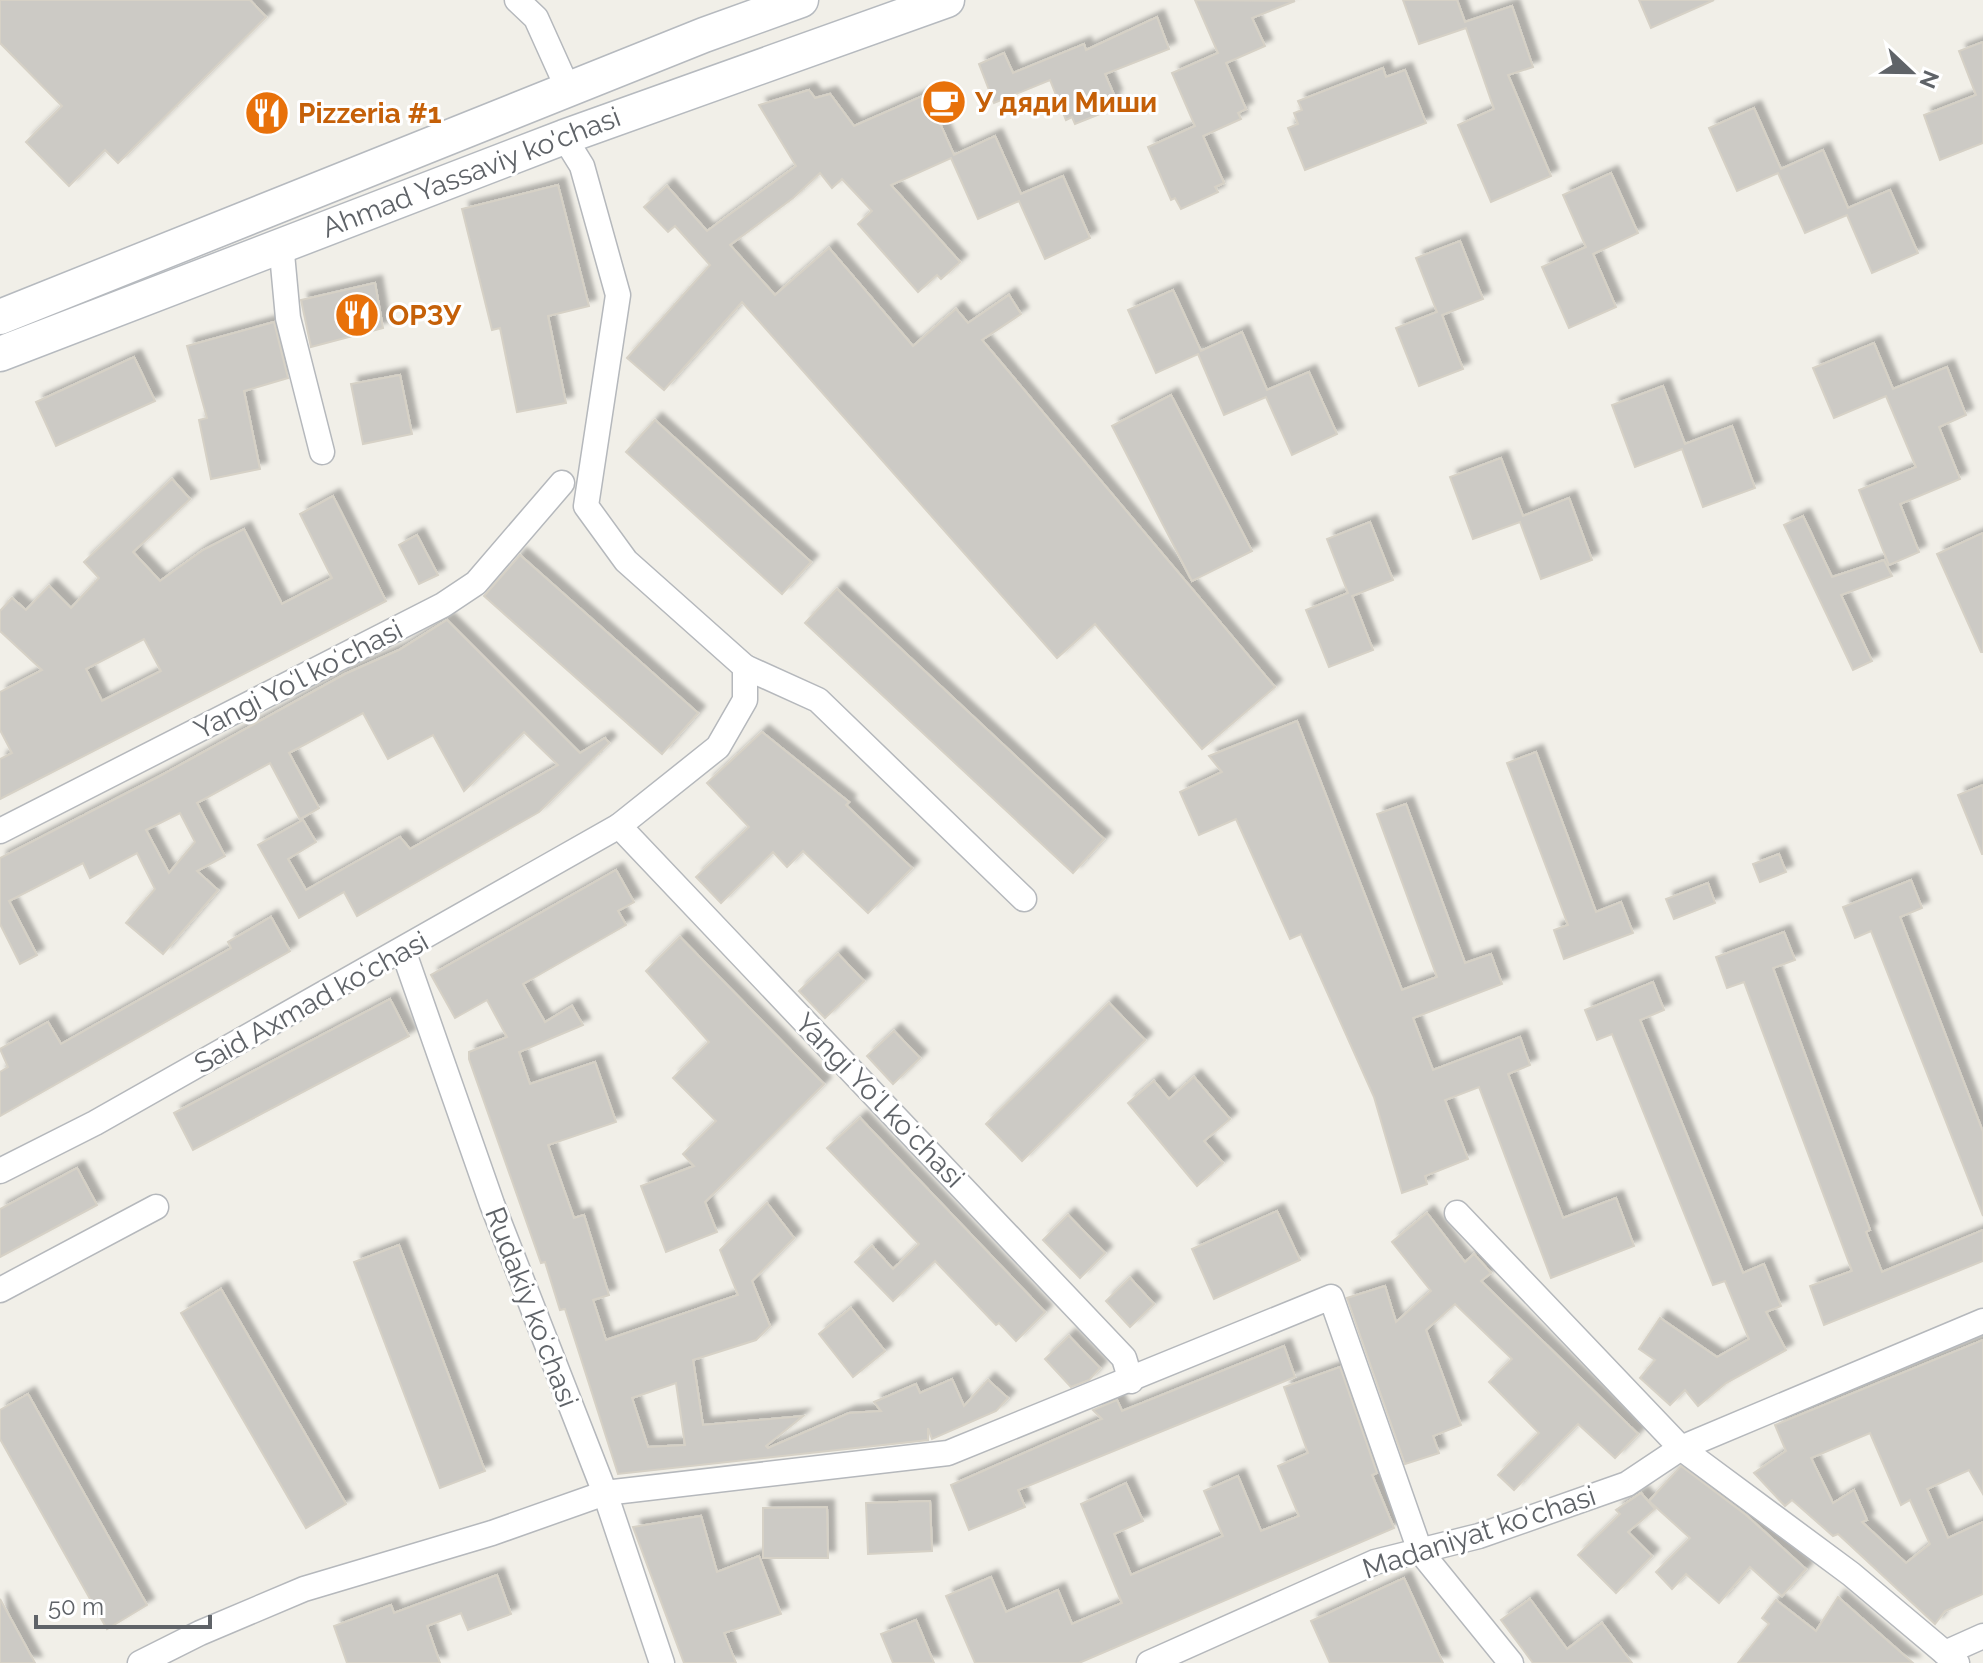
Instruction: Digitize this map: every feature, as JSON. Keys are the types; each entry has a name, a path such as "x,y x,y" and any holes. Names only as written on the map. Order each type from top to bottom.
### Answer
{"main road":[{"name":"Ahmad Yassaviy ko'chasi","path":"0,317 568,89 801,0"},
{"name":"Ahmad Yassaviy ko'chasi","path":"0,354 281,243 564,137 947,0"}],"street":[{"path":"517,0 536,18 568,89"},
{"path":"564,137 582,166 618,295 586,506 626,561 745,667 818,700 1024,899"},
{"path":"281,243 288,318 322,452"},
{"name":"Yangi Yoʻl koʻchasi","path":"0,831 443,605 476,583 562,483"},
{"name":"Said Axmad koʻchasi","path":"0,1171 95,1123 619,826 718,747 745,700 745,667"},
{"name":"Yangi Yoʻl koʻchasi","path":"619,826 1124,1358 1131,1381"},
{"name":"Rudakiy koʻchasi","path":"403,950 492,1204 605,1493 662,1663"},
{"path":"0,1290 156,1207"},
{"path":"1457,1213 1681,1448 1851,1574 1951,1658 1983,1636"},
{"path":"140,1663 200,1633 304,1589 492,1533 605,1493 948,1453 1331,1297 1420,1551 1511,1663"},
{"name":"Madaniyat koʻchasi","path":"1149,1663 1375,1562 1479,1536 1627,1484 1681,1448 1983,1321"}],"building":[{"path":"0,0 250,0 266,17 118,163 105,150 69,186 26,142 62,106 0,43"},
{"path":"1195,0 1295,1 1252,18 1265,46 1226,63 1246,109 1238,113 1241,119 1203,136 1224,183 1215,187 1218,192 1181,209 1175,198 1171,200 1148,147 1195,126 1172,73 1218,53"},
{"path":"1403,0 1457,0 1465,22 1512,6 1533,67 1508,75 1551,176 1491,202 1458,125 1494,109 1466,28 1419,44"},
{"path":"1639,0 1714,0 1651,28"},
{"path":"1157,17 1169,49 1105,74 1115,97 1111,99 1115,108 1075,124 1072,117 1066,120 1050,80 994,103 979,64 1004,53 1013,73 1084,44 1086,50"},
{"path":"1983,42 1983,143 1940,160 1924,115 1976,95 1959,51"},
{"path":"1383,68 1386,77 1405,70 1426,123 1305,170 1288,128 1298,124 1294,113 1302,110 1298,101"},
{"path":"809,90 815,98 830,94 854,126 927,94 954,155 995,136 1021,194 1063,176 1090,238 1045,259 1019,201 978,219 951,158 891,185 960,262 941,279 937,275 918,292 858,224 872,211 842,179 832,188 820,173 793,198 730,245 775,295 829,248 913,346 956,309 968,323 1009,295 1021,314 982,340 1275,687 1202,749 1095,624 1057,658 742,302 664,390 627,358 710,265 675,226 668,232 644,207 667,186 707,231 796,166 759,105"},
{"path":"1754,108 1781,169 1823,150 1848,208 1890,190 1918,253 1872,273 1847,215 1805,233 1778,173 1737,191 1709,128"},
{"path":"1611,173 1638,233 1593,254 1616,307 1569,328 1542,267 1586,247 1563,195"},
{"path":"558,185 589,306 548,316 566,403 517,412 500,328 492,330 462,209"},
{"path":"1460,241 1483,299 1442,315 1463,369 1419,386 1396,328 1437,312 1416,258"},
{"path":"375,283 383,328 311,347 301,300"},
{"path":"1173,290 1201,351 1242,332 1267,390 1309,372 1337,434 1292,455 1266,397 1224,415 1198,354 1156,373 1128,310"},
{"path":"274,322 288,378 244,391 260,469 211,479 199,420 207,418 187,346"},
{"path":"1874,343 1893,389 1947,367 1966,415 1939,427 1960,479 1900,504 1919,552 1889,565 1859,490 1916,467 1886,396 1834,418 1813,368"},
{"path":"134,357 155,401 56,446 36,402"},
{"path":"400,375 412,434 363,444 351,384"},
{"path":"1663,386 1685,444 1732,426 1755,488 1703,507 1682,449 1635,467 1612,405"},
{"path":"1171,395 1252,551 1192,581 1112,426"},
{"path":"655,420 811,562 782,594 626,452"},
{"path":"1501,458 1523,516 1569,498 1592,560 1541,579 1520,522 1473,539 1450,477"},
{"path":"172,479 190,499 133,552 160,581 203,550 244,529 282,604 332,578 300,514 333,496 386,601 0,799 0,759 12,753 0,730 0,692 42,670 0,631 0,611 12,598 26,610 49,586 71,608 99,578 84,562","holes":["144,639 161,671 102,701 86,669"]},
{"path":"1803,516 1832,577 1884,560 1892,576 1841,595 1872,661 1853,670 1784,525"},
{"path":"1370,522 1393,580 1352,596 1373,650 1329,667 1306,610 1348,593 1327,539"},
{"path":"1983,533 1983,652 1981,652 1937,554"},
{"path":"417,535 438,575 419,584 399,545"},
{"path":"520,555 698,713 662,754 484,596"},
{"path":"837,589 1104,839 1073,873 805,623"},
{"path":"447,620 580,753 605,738 609,743 539,812 357,916 344,892 299,918 258,845 303,820 316,842 288,859 306,890 400,837 410,849 558,765 524,732 464,791 433,735 388,759 363,713 289,753 319,808 300,819 270,763 197,803 225,856 197,871 218,890 163,954 126,923 155,889 137,853 90,878 83,863 9,901 37,955 20,964 0,924 0,858 160,776 345,674 399,650","holes":["180,813 195,842 169,873 146,830"]},
{"path":"1297,721 1402,990 1437,977 1377,814 1406,804 1465,963 1491,954 1502,984 1413,1018 1433,1070 1520,1037 1530,1065 1508,1074 1563,1218 1616,1198 1634,1246 1551,1278 1479,1087 1445,1100 1468,1159 1425,1176 1427,1184 1402,1193 1374,1097 1301,934 1290,939 1236,819 1199,835 1180,792 1222,772 1209,756"},
{"path":"762,732 849,802 846,805 912,868 868,913 803,851 787,867 773,852 721,903 696,877 749,827 707,783"},
{"path":"1536,752 1596,912 1621,902 1633,933 1564,959 1554,930 1568,925 1507,763"},
{"path":"1983,785 1983,854 1982,854 1958,795"},
{"path":"1779,854 1786,872 1760,882 1753,864"},
{"path":"616,870 634,902 618,911 626,925 523,984 545,1022 572,1006 583,1025 519,1052 530,1084 595,1062 616,1122 548,1145 574,1218 584,1215 609,1295 593,1300 606,1340 738,1295 720,1250 767,1203 794,1238 752,1281 770,1326 756,1340 693,1360 703,1425 803,1416 766,1446 768,1448 849,1413 881,1411 874,1402 916,1384 920,1393 952,1379 964,1406 988,1380 1008,1398 996,1411 932,1439 928,1428 928,1440 618,1474 565,1309 560,1310 545,1262 541,1263 469,1059 469,1052 507,1037 487,1000 455,1018 431,975","holes":["676,1383 685,1445 648,1447 632,1398"]},
{"path":"1911,880 1922,908 1900,917 1983,1132 1983,1216 1871,931 1855,938 1843,907"},
{"path":"1708,883 1715,903 1674,919 1666,899"},
{"path":"271,917 290,951 0,1116 0,1072 8,1067 0,1049 48,1022 61,1044 231,948 228,942"},
{"path":"1784,932 1795,960 1773,968 1870,1230 1866,1232 1882,1272 1983,1230 1983,1261 1824,1325 1810,1286 1852,1271 1744,982 1727,988 1716,957"},
{"path":"680,937 824,1084 705,1202 717,1232 666,1252 641,1186 694,1166 683,1154 716,1121 673,1078 709,1042 646,971"},
{"path":"838,954 864,981 825,1018 799,991"},
{"path":"1653,982 1664,1010 1640,1020 1743,1273 1764,1264 1781,1306 1766,1312 1786,1350 1726,1383 1698,1406 1685,1390 1670,1405 1640,1378 1655,1360 1639,1349 1660,1318 1717,1357 1749,1339 1725,1281 1713,1285 1612,1034 1597,1040 1585,1010"},
{"path":"390,999 409,1036 193,1150 174,1113"},
{"path":"1109,1003 1145,1040 1022,1161 986,1124"},
{"path":"894,1031 920,1058 893,1084 867,1056"},
{"path":"1194,1077 1230,1119 1204,1141 1223,1163 1197,1186 1128,1103 1154,1081 1169,1099"},
{"path":"860,1118 1045,1312 1016,1341 999,1323 996,1325 935,1261 893,1301 855,1262 872,1246 893,1269 919,1244 827,1148"},
{"path":"77,1168 97,1205 0,1257 0,1209"},
{"path":"1277,1211 1300,1260 1214,1299 1192,1249"},
{"path":"1427,1213 1465,1262 1474,1254 1491,1273 1481,1281 1638,1434 1615,1458 1578,1424 1514,1490 1498,1475 1539,1433 1489,1382 1512,1359 1455,1304 1426,1330 1461,1425 1433,1436 1439,1453 1405,1464 1347,1298 1385,1286 1396,1322 1431,1291 1392,1242"},
{"path":"1068,1215 1105,1253 1080,1278 1043,1240"},
{"path":"399,1245 485,1471 440,1488 354,1262"},
{"path":"1130,1278 1154,1304 1130,1327 1106,1301"},
{"path":"221,1289 346,1504 306,1528 181,1313"},
{"path":"851,1308 885,1351 853,1377 819,1334"},
{"path":"1069,1336 1100,1368 1089,1380 1071,1387 1045,1359"},
{"path":"1983,1340 1983,1494 1969,1470 1927,1489 1948,1538 1983,1522 1983,1594 1945,1611 1935,1624 1838,1534 1833,1536 1792,1500 1785,1506 1754,1473 1786,1451 1775,1425","holes":["1870,1433 1901,1505 1910,1500 1930,1544 1906,1563 1862,1522 1867,1520 1854,1490 1833,1503 1811,1458"]},
{"path":"1284,1346 1295,1377 1018,1490 1025,1507 969,1530 951,1485 1102,1419 1093,1410 1117,1400 1122,1411"},
{"path":"1340,1367 1377,1473 1372,1475 1394,1528 1079,1663 975,1663 946,1596 991,1577 1006,1612 1058,1590 1072,1624 1122,1603 1081,1504 1126,1483 1143,1521 1114,1534 1131,1575 1223,1536 1204,1491 1238,1476 1261,1531 1299,1516 1278,1466 1308,1453 1284,1387"},
{"path":"28,1394 147,1605 107,1629 0,1439 0,1410"},
{"path":"1681,1466 1746,1515 1806,1569 1782,1596 1750,1567 1719,1603 1686,1574 1672,1589 1656,1572 1690,1538 1649,1501"},
{"path":"1641,1493 1655,1509 1628,1532 1652,1556 1616,1593 1578,1555 1620,1514 1616,1510"},
{"path":"930,1501 932,1551 868,1554 866,1503"},
{"path":"827,1507 828,1558 763,1558 763,1508"},
{"path":"701,1516 717,1572 759,1556 781,1614 724,1633 736,1663 684,1663 633,1527"},
{"path":"497,1575 511,1614 468,1630 461,1613 427,1626 440,1663 347,1663 334,1626 391,1605 394,1613"},
{"path":"1404,1578 1443,1663 1330,1663 1311,1621"},
{"path":"1838,1597 1913,1663 1738,1663 1769,1624 1762,1618 1776,1600 1816,1631"},
{"path":"0,1599 35,1663 0,1663"},
{"path":"1530,1599 1567,1649 1602,1623 1632,1663 1533,1663 1501,1620"},
{"path":"916,1620 934,1663 893,1663 881,1634"}],"place":[{"name":"У дяди Миши","path":"944,102"},
{"name":"Pizzeria #1","path":"267,113"},
{"name":"ОРЗУ","path":"357,315"}]}
